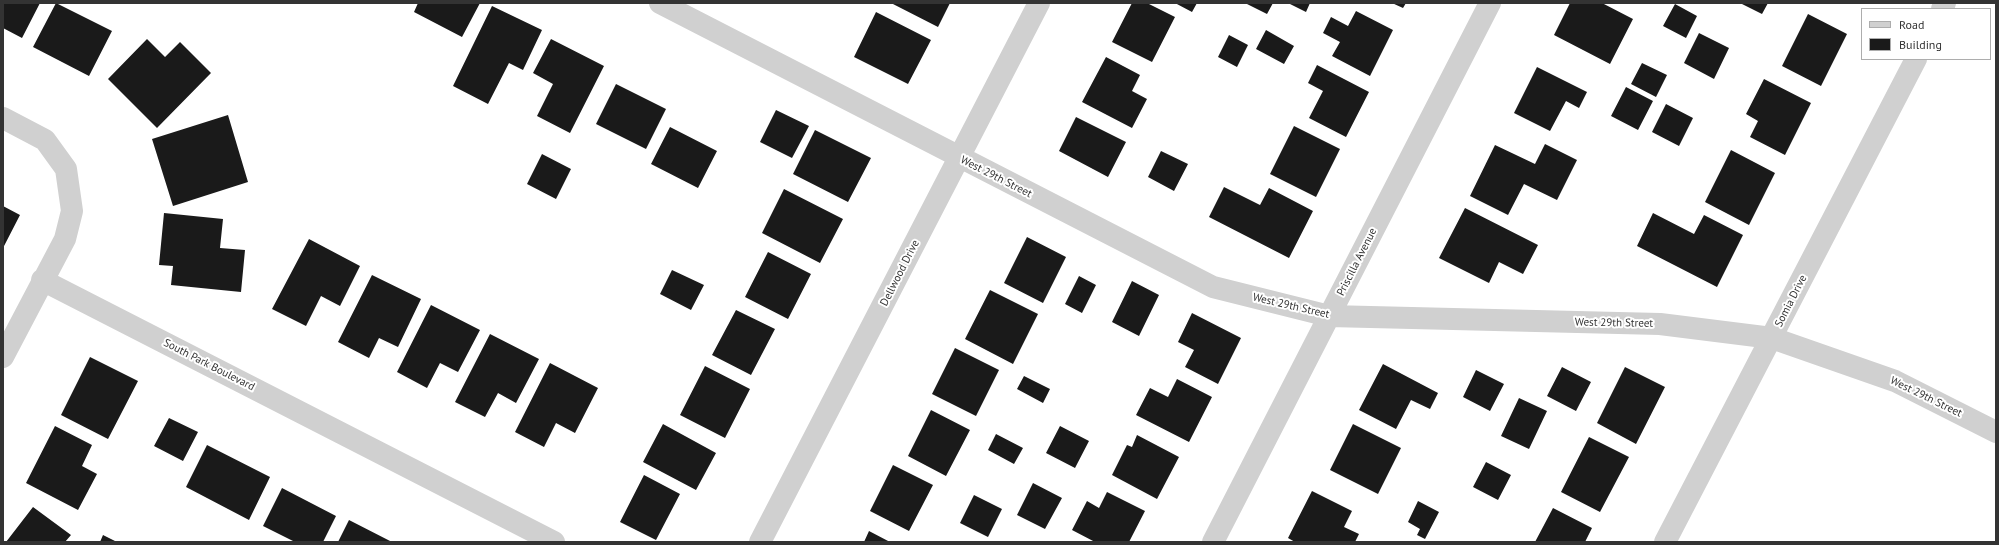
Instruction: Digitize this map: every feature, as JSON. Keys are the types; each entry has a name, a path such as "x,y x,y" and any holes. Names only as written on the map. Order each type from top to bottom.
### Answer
{"street":[{"name":"West 29th Street","path":"660,3 1213,288 1329,316 1660,324 1772,338 1895,381 1996,432"},
{"name":"Dellwood Drive","path":"760,542 1039,3"},
{"name":"Priscilla Avenue","path":"1213,542 1490,3"},
{"name":"Somia Drive","path":"1665,542 1915,60"},
{"path":"3,118 45,140 66,169 72,211 65,239 42,280 3,357"},
{"name":"South Park Boulevard","path":"42,280 554,542"}],"building":[{"path":"3,3 40,3 22,38 3,28"},
{"path":"56,3 112,31 89,76 33,47"},
{"path":"418,3 480,3 462,37 414,12"},
{"path":"891,3 950,3 938,27"},
{"path":"1132,3 1147,3 1175,17 1152,62 1112,42"},
{"path":"1175,3 1197,3 1192,12"},
{"path":"1245,3 1273,3 1267,14"},
{"path":"1288,3 1310,3 1306,12"},
{"path":"1392,3 1406,3 1403,8"},
{"path":"1570,3 1602,3 1633,19 1610,64 1554,35"},
{"path":"1740,3 1768,3 1762,14"},
{"path":"1675,4 1697,16 1686,38 1663,26"},
{"path":"492,6 542,30 523,70 509,63 488,104 453,86"},
{"path":"1356,11 1393,30 1370,76 1332,56 1340,42 1323,33 1331,17 1348,26"},
{"path":"876,12 931,40 908,84 854,57"},
{"path":"1808,14 1847,34 1821,86 1782,66"},
{"path":"1266,30 1294,46 1284,64 1256,49"},
{"path":"1699,33 1729,48 1714,79 1684,63"},
{"path":"1229,35 1248,45 1237,67 1218,57"},
{"path":"147,39 165,57 180,42 211,73 157,128 108,79"},
{"path":"551,39 604,66 570,133 537,116 553,84 533,73"},
{"path":"1106,57 1140,75 1132,91 1147,99 1132,128 1082,102"},
{"path":"1642,63 1667,75 1656,97 1631,84"},
{"path":"1317,65 1369,92 1346,137 1309,118 1323,91 1308,83"},
{"path":"1537,67 1587,92 1579,108 1566,101 1550,131 1514,113"},
{"path":"1764,79 1811,103 1785,155 1750,137 1758,121 1746,114"},
{"path":"616,84 666,109 646,149 596,124"},
{"path":"1626,87 1653,101 1638,130 1611,116"},
{"path":"1666,104 1693,118 1679,146 1652,132"},
{"path":"776,110 809,126 792,158 760,142"},
{"path":"228,115 248,182 173,206 152,139"},
{"path":"1076,117 1126,142 1108,177 1059,151"},
{"path":"1294,126 1340,149 1316,197 1270,174"},
{"path":"670,127 717,151 698,188 651,164"},
{"path":"815,130 871,158 848,202 793,174"},
{"path":"1545,144 1577,160 1557,200 1524,184 1508,215 1470,196 1495,145 1535,164"},
{"path":"1731,150 1775,173 1749,225 1705,202"},
{"path":"1161,151 1188,164 1174,191 1148,177"},
{"path":"542,154 571,169 556,199 527,184"},
{"path":"1224,187 1260,205 1269,188 1313,211 1289,258 1209,217"},
{"path":"784,189 843,219 820,263 762,233"},
{"path":"3,206 20,215 3,248"},
{"path":"1465,208 1538,245 1523,274 1499,262 1489,283 1439,258"},
{"path":"164,213 223,219 220,248 245,250 241,292 171,285 173,266 159,265"},
{"path":"1653,213 1694,234 1704,215 1743,235 1717,287 1637,246"},
{"path":"1027,237 1066,257 1043,303 1004,283"},
{"path":"309,239 360,266 340,306 321,296 306,326 272,309"},
{"path":"768,252 811,274 788,319 745,297"},
{"path":"672,270 704,285 691,310 660,294"},
{"path":"372,275 421,299 398,347 379,338 369,358 338,342"},
{"path":"1079,276 1096,285 1082,313 1065,304"},
{"path":"1132,281 1159,295 1139,336 1112,322"},
{"path":"990,290 1038,314 1013,364 965,339"},
{"path":"431,305 480,330 458,372 440,363 427,388 397,372"},
{"path":"736,310 775,329 751,375 712,355"},
{"path":"1192,313 1241,338 1218,384 1185,367 1194,350 1178,342"},
{"path":"490,334 539,359 516,403 498,393 485,417 455,402"},
{"path":"955,348 999,370 976,416 932,394"},
{"path":"90,357 138,381 108,439 61,415"},
{"path":"550,363 598,388 575,433 556,423 544,447 515,432"},
{"path":"1383,364 1438,393 1430,409 1411,400 1396,429 1359,410"},
{"path":"705,366 750,389 725,438 680,415"},
{"path":"1562,367 1591,382 1576,411 1547,396"},
{"path":"1625,367 1665,387 1636,444 1597,423"},
{"path":"1476,370 1504,384 1490,411 1463,397"},
{"path":"1024,376 1050,389 1043,403 1017,389"},
{"path":"1177,379 1212,397 1189,442 1136,415 1150,388 1168,397"},
{"path":"1519,398 1547,411 1529,449 1501,436"},
{"path":"931,410 970,430 946,476 908,456"},
{"path":"169,418 198,432 183,461 154,446"},
{"path":"663,424 716,453 696,490 643,462"},
{"path":"1353,424 1401,448 1378,494 1330,470"},
{"path":"55,426 92,445 82,466 97,474 78,510 26,483"},
{"path":"1060,426 1089,441 1075,468 1046,453"},
{"path":"996,434 1023,448 1014,464 988,450"},
{"path":"1137,435 1179,457 1157,499 1112,475 1127,445 1132,447"},
{"path":"1589,437 1629,457 1600,512 1561,492"},
{"path":"207,445 270,477 249,520 186,487"},
{"path":"1486,462 1511,475 1498,500 1473,487"},
{"path":"893,465 933,485 909,531 870,511"},
{"path":"644,475 680,494 656,540 620,522"},
{"path":"1033,483 1062,498 1045,529 1017,515"},
{"path":"282,488 336,516 323,542 295,542 263,526"},
{"path":"1312,491 1352,511 1344,527 1359,534 1355,542 1295,542 1288,538"},
{"path":"1107,492 1145,511 1129,542 1095,542 1072,530 1087,501 1099,508"},
{"path":"974,495 1002,509 988,537 960,523"},
{"path":"1418,501 1439,512 1425,539 1417,535 1420,529 1408,522"},
{"path":"33,507 71,535 65,542 6,542"},
{"path":"1553,508 1592,528 1585,542 1535,542"},
{"path":"349,520 392,542 338,542"},
{"path":"869,531 890,542 864,542"},
{"path":"103,535 117,542 100,542"}]}
